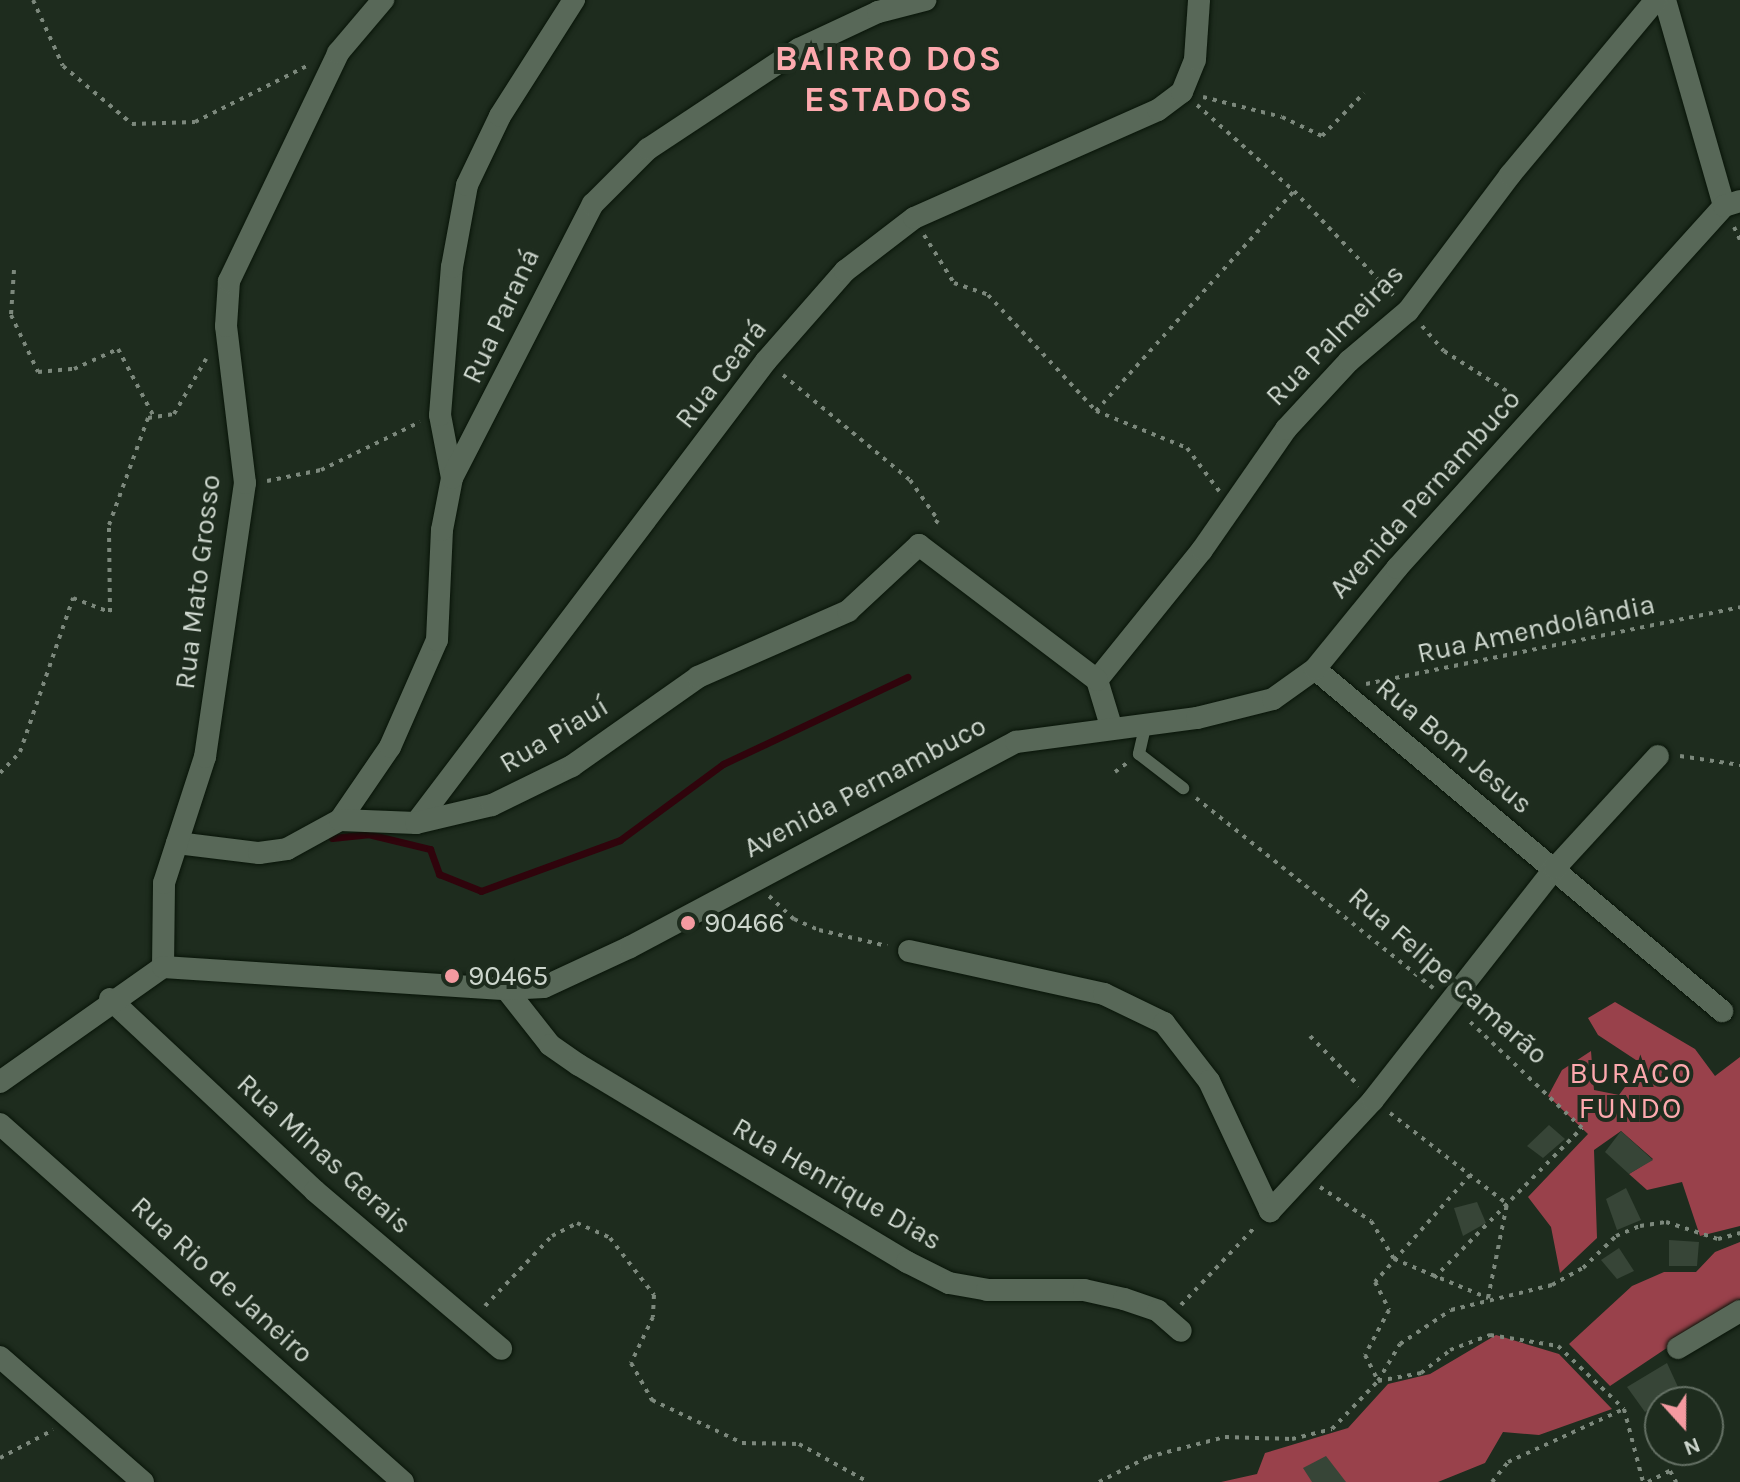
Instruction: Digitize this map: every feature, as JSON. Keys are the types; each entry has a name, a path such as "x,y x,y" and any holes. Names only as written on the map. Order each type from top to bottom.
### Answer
{"street":[{"name":"Rua Mato Grosso","path":"163,967 164,883 210,731 245,483 226,326 236,259 338,53 383,0"},
{"path":"452,478 440,415 452,267 467,185 500,116 574,0"},
{"name":"Rua Paraná","path":"340,820 390,747 437,640 442,530 452,478 563,254 619,174 787,57 878,6 925,0"},
{"path":"1182,92 1195,59 1199,0"},
{"name":"Rua Palmeiras","path":"1097,680 1202,550 1229,506 1310,401 1408,311 1510,175 1656,0"},
{"path":"1665,0 1732,203"},
{"name":"Rua Ceará","path":"416,823 766,361 845,271 914,218 1116,130 1182,92"},
{"name":"Avenida Pernambuco","path":"163,967 506,989 544,987 583,971 979,757 1056,732 1241,710 1273,699 1315,669 1537,413 1732,203"},
{"path":"919,545 1097,680 1111,726"},
{"name":"Rua Piauí","path":"340,820 416,823 492,805 559,773 698,677 848,611 919,545"},
{"name":"Rua Bom Jesus","path":"1315,669 1722,1011"},
{"path":"909,951 1104,994 1164,1023 1209,1081 1270,1211 1304,1177 1451,1003 1555,868 1658,756"},
{"path":"177,843 259,853 287,849 340,820"},
{"path":"0,1082 110,999 163,967"},
{"name":"Rua Henrique Dias","path":"506,989 536,1031 569,1059 907,1262 949,1283 987,1290 1084,1290 1158,1311 1174,1325"},
{"name":"Rua Minas Gerais","path":"110,999 315,1191 501,1349"},
{"name":"Rua Rio de Janeiro","path":"0,1124 403,1482"},
{"path":"1678,1348 1740,1311"},
{"path":"0,1357 143,1482"}],"lane":[{"path":"1146,723 1139,754 1183,788"}],"path":[{"path":"33,0 63,66 132,124 195,122 244,92 338,53"},
{"path":"1182,92 1282,117 1322,136 1364,93"},
{"path":"1182,92 1294,191 1444,351 1537,413"},
{"path":"1096,411 1294,191"},
{"path":"914,218 954,283 988,295 1096,411 1187,448 1229,506"},
{"path":"14,270 11,315 38,372 74,369 118,349 154,417"},
{"path":"0,773 20,752 73,598 110,612 109,525 148,418 174,414 226,326"},
{"path":"766,361 910,480 938,520 919,545"},
{"path":"245,483 321,470 369,452 384,435 440,415"},
{"name":"Rua Amendolândia","path":"1340,690 1740,607"},
{"path":"1658,756 1703,756 1740,765"},
{"name":"Rua Felipe Camarão","path":"1183,788 1451,1003 1582,1128 1434,1278"},
{"path":"754,880 794,919 819,930 909,951"},
{"path":"1419,1135 1507,1203 1488,1298"},
{"path":"1378,1381 1365,1355 1389,1310 1375,1282 1470,1175"},
{"path":"1304,1177 1371,1221 1394,1259 1488,1298"},
{"path":"1174,1325 1270,1211"},
{"path":"1099,1482 1148,1457 1225,1437 1292,1439 1332,1429 1378,1381 1400,1344 1451,1310 1488,1298 1552,1285 1583,1268 1616,1236 1640,1226 1666,1222 1718,1239 1740,1233"},
{"path":"471,1321 552,1236 577,1223 610,1238 654,1295 653,1317 631,1363 652,1400 742,1443 799,1444 868,1482"},
{"path":"1378,1381 1421,1373 1450,1350 1490,1335 1516,1336 1558,1346 1624,1409 1646,1482 1670,1471 1676,1482"},
{"path":"1492,1482 1508,1462 1624,1409"},
{"path":"0,1458 72,1418"}],"shaded area":[{"path":"1615,1002 1695,1049 1715,1076 1740,1057 1740,1226 1700,1236 1682,1182 1647,1190 1629,1174 1653,1159 1621,1131 1594,1150 1597,1238 1560,1273 1551,1227 1528,1197 1588,1134 1548,1096 1562,1070 1591,1051 1594,1090 1619,1095 1642,1064 1598,1035 1588,1018"},
{"path":"1740,1242 1740,1299 1610,1386 1569,1344 1632,1286 1664,1272 1696,1272 1715,1252"},
{"path":"1496,1335 1559,1354 1612,1409 1539,1435 1503,1432 1485,1463 1438,1482 1221,1482 1257,1474 1265,1453 1348,1428 1388,1384 1430,1374"}],"building":[{"path":"1549,1125 1565,1139 1543,1158 1527,1146"},
{"path":"1621,1131 1653,1160 1629,1174 1605,1152"},
{"path":"1626,1188 1641,1220 1617,1230 1606,1199"},
{"path":"1477,1202 1486,1223 1463,1236 1454,1208"},
{"path":"1669,1240 1699,1242 1697,1266 1669,1266"},
{"path":"1619,1248 1634,1271 1617,1279 1601,1260"},
{"path":"1667,1363 1678,1386 1644,1386 1644,1411 1627,1387"},
{"path":"1326,1456 1346,1482 1312,1482 1303,1468"}],"waterway":[{"path":"332,838 368,834 430,849 439,874 481,891 620,840 723,764 907,677"}],"place":[{"name":"90466","path":"688,923"},
{"name":"90465","path":"452,976"}],"district":[{"name":"BAIRRO DOS ESTADOS","path":"889,78"},
{"name":"BURACO FUNDO","path":"1631,1090"}]}
